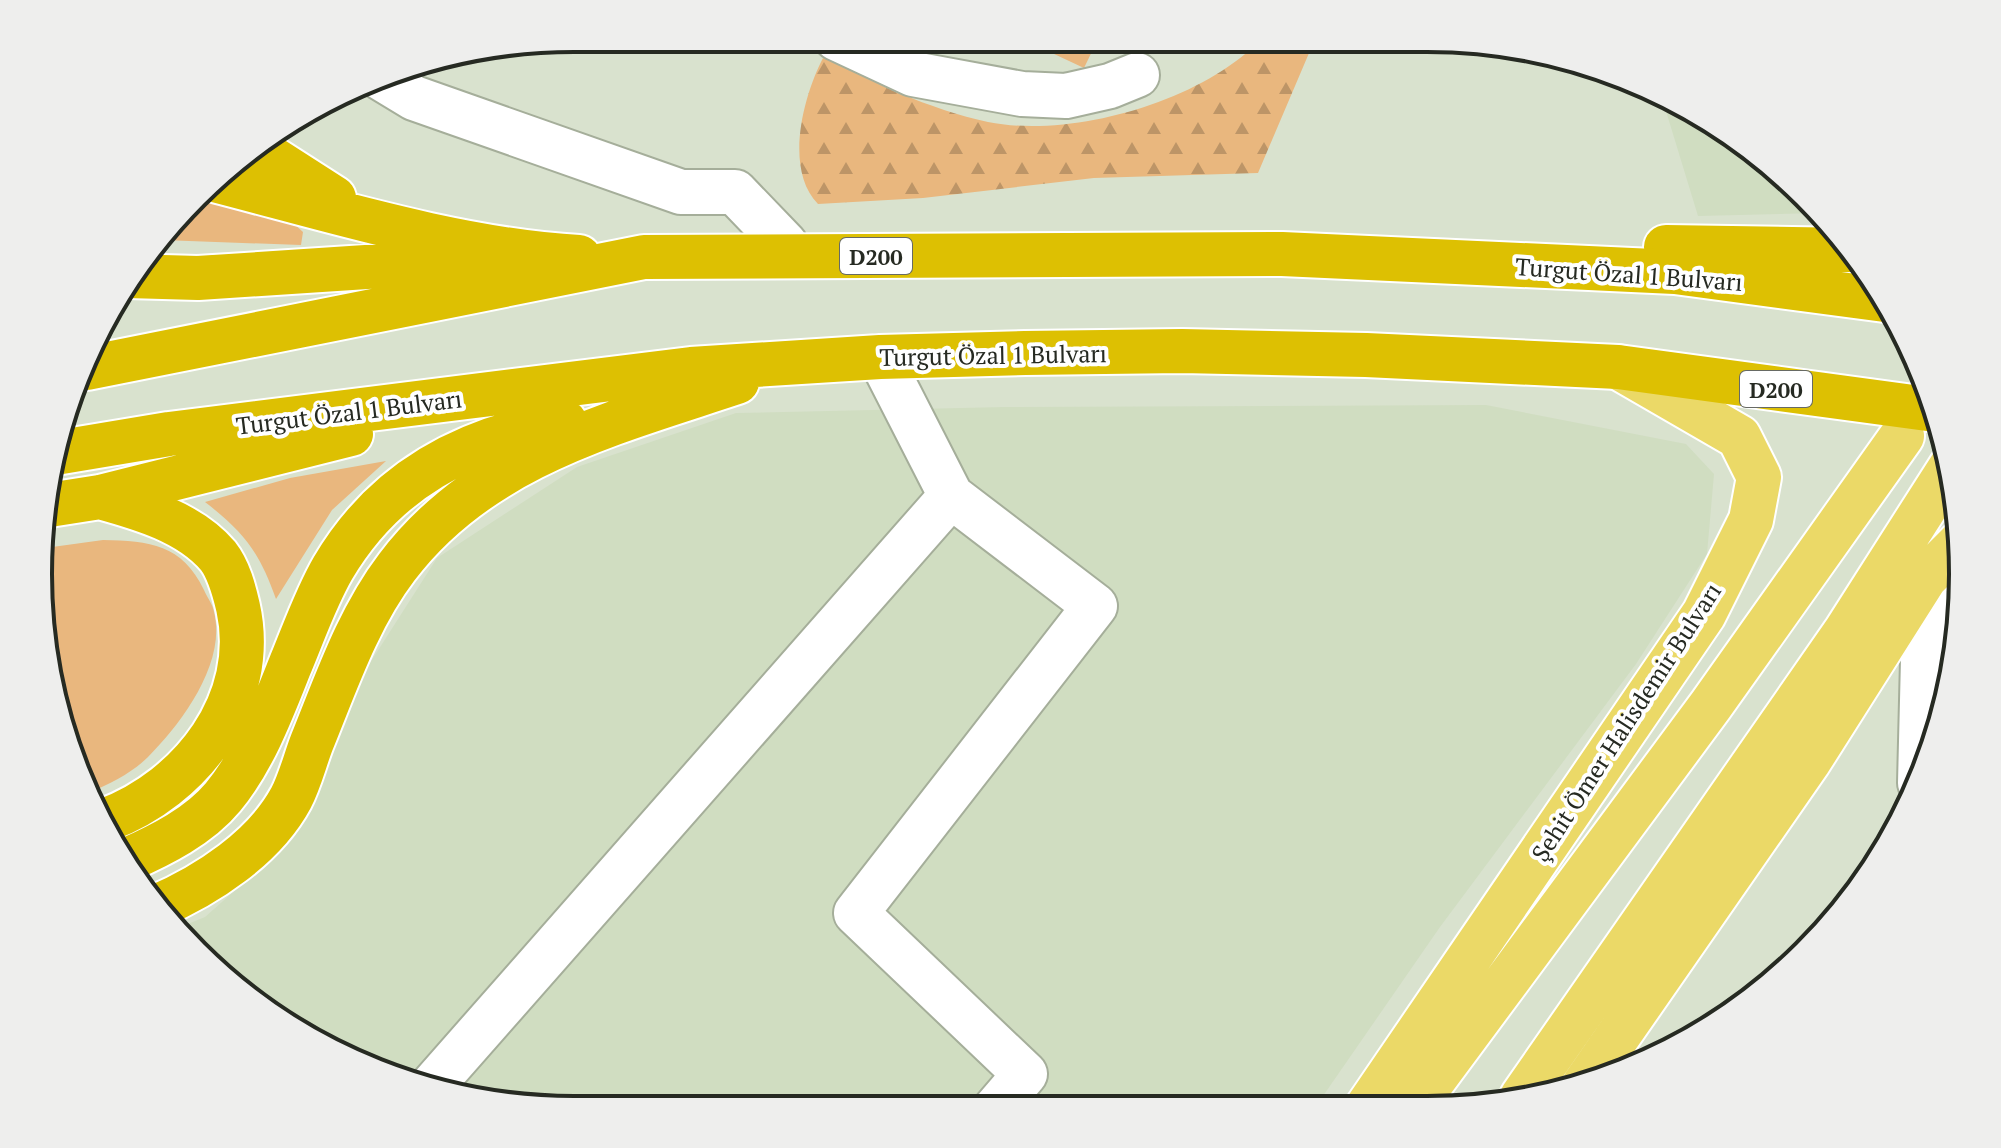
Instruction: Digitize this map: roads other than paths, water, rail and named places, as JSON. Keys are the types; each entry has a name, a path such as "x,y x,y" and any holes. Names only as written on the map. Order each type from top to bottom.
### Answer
{"highway":[{"path":"265,154 304,181 374,221"},
{"path":"228,184 374,221 543,255"},
{"path":"145,276 198,278 340,271 543,255 644,257 910,232 1095,228 1836,250"},
{"name":"Turgut Özal 1 Bulvarı","path":"95,366 644,257 1282,254 1675,272 1870,298"},
{"name":"Turgut Özal 1 Bulvarı","path":"67,451 169,434 691,369 880,357 1182,351 1618,367 1918,423"},
{"path":"167,901 217,874 256,843 291,799 335,686 375,600 397,566 481,485 528,458 593,430 801,361"},
{"path":"56,504 100,497 308,446 490,394"},
{"path":"135,856 191,826 222,799 243,768 279,694 332,571 359,529 400,489 445,457 499,437 549,424 666,406"},
{"path":"100,497 153,512 218,556 234,586 241,621 241,660 235,692 215,733 188,767 155,797 112,817"}],"main road":[{"name":"Şehit Ömer Halisdemir Bulvarı","path":"1375,1096 1704,614 1751,520 1759,477 1739,437 1618,367"},
{"name":"Şehit Ömer Halisdemir Bulvarı","path":"1422,1096 1918,423"},
{"path":"1530,1086 1846,631 1941,482"},
{"path":"1596,1068 1809,761 1925,578 1948,555"}],"street":[{"path":"866,52 913,74 1022,94 1066,96 1110,86 1137,75"},
{"path":"393,85 414,98 681,192 735,192 785,244"},
{"path":"880,357 951,496 1095,606 856,913 1025,1074 1006,1096"},
{"path":"439,1078 951,496"},
{"path":"1921,742 1925,578"}]}
